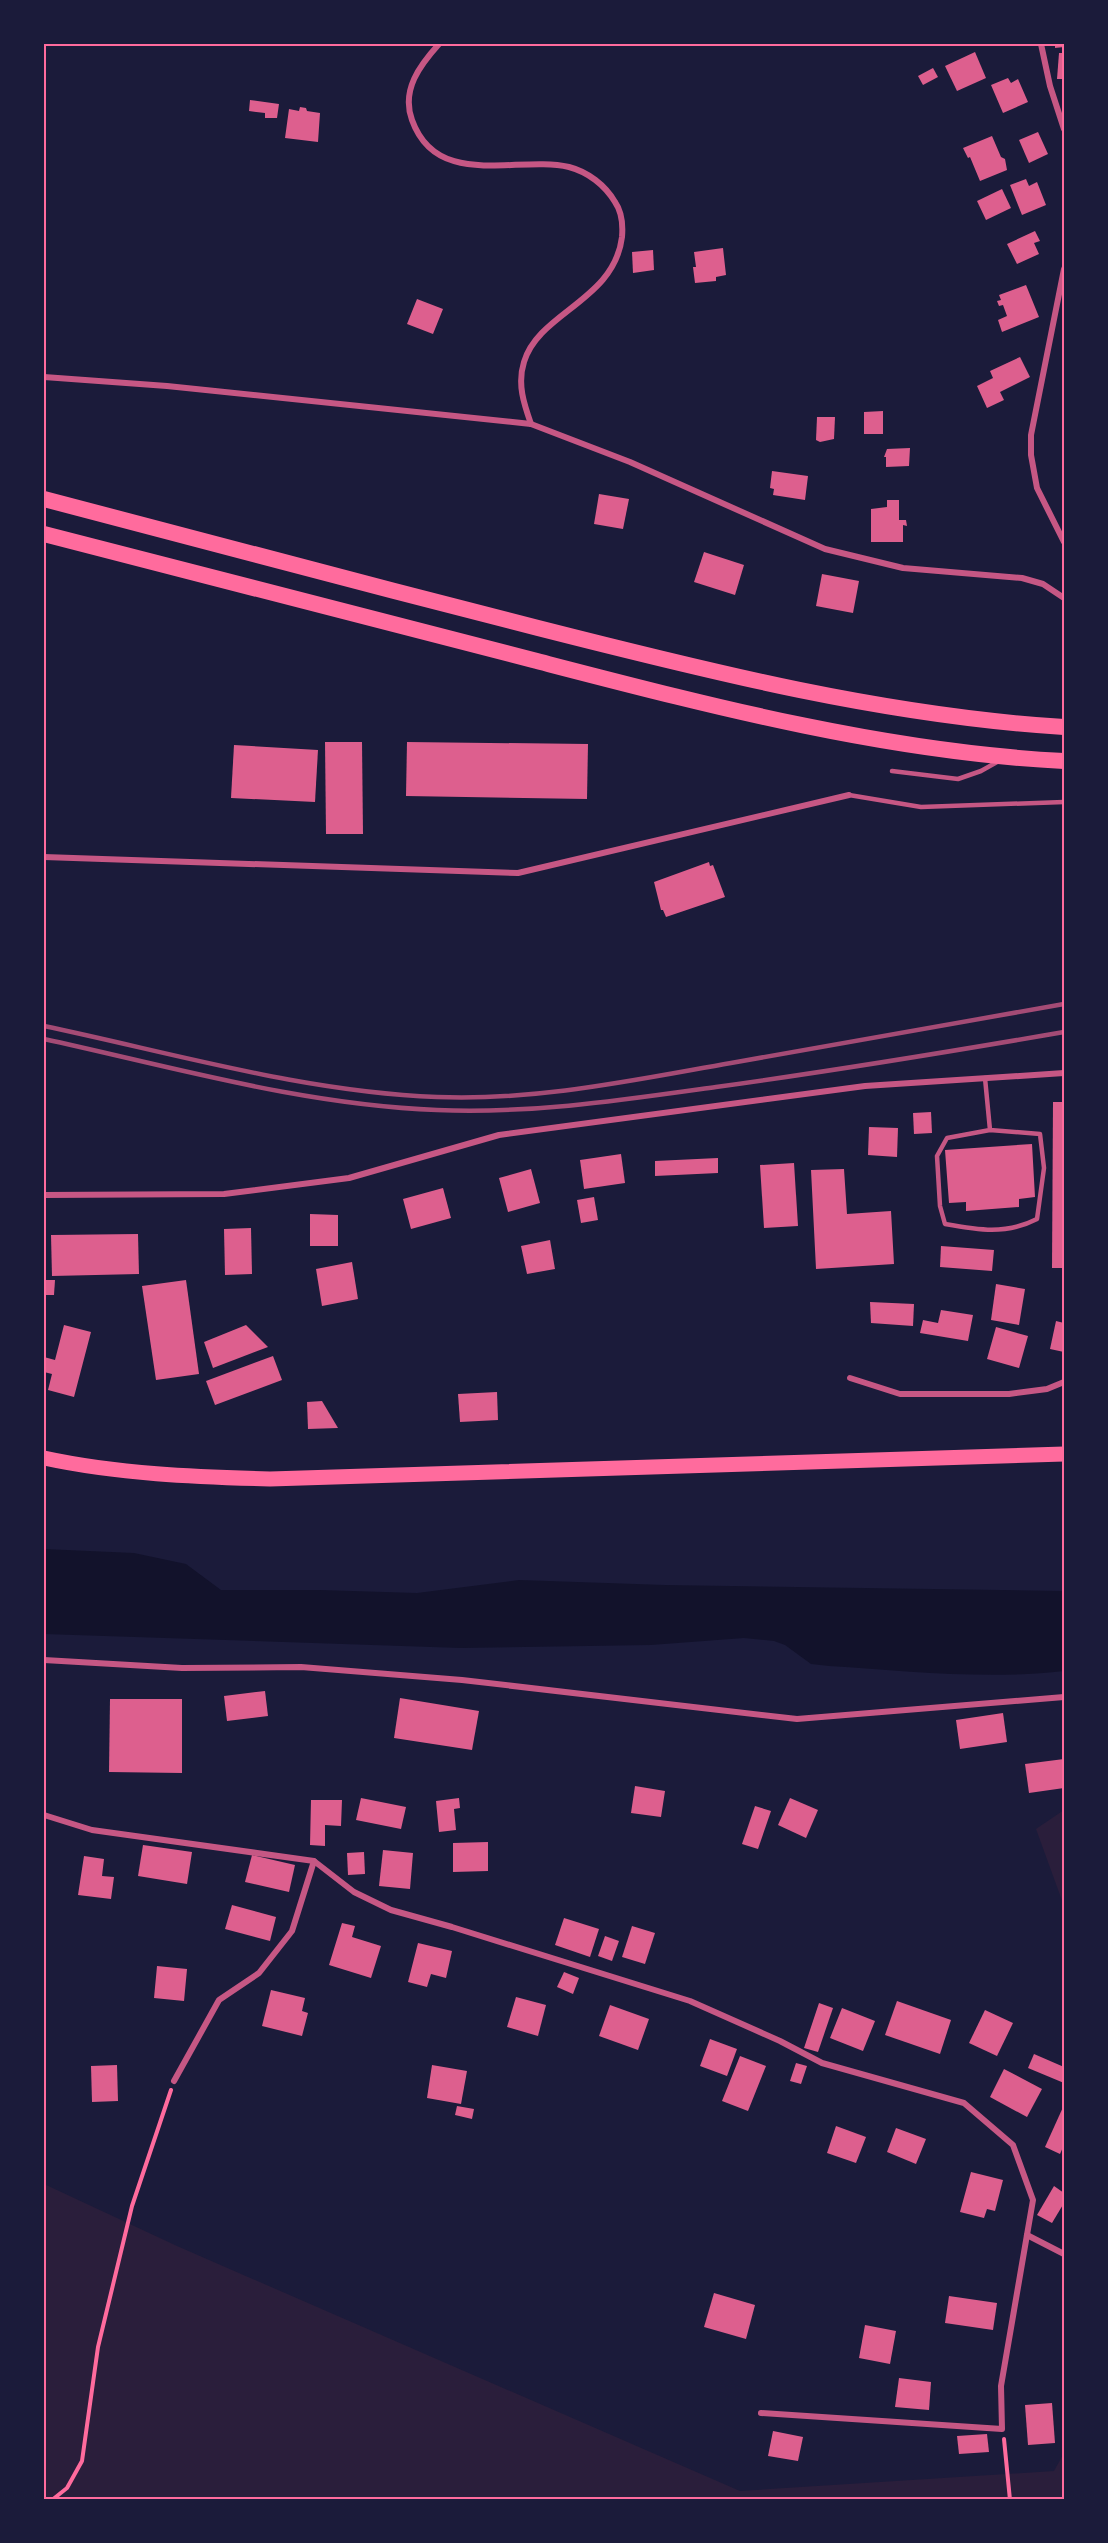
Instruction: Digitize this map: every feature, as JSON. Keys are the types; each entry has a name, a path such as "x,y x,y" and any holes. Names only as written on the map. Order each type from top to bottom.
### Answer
{"highway":[{"path":"44,499 405,594 715,671 895,708 1065,728"},
{"path":"44,534 589,675 812,728 886,741 1065,761"}],"main road":[{"path":"44,1458 124,1470 194,1477 270,1479 1065,1454"}],"street":[{"path":"439,44 415,74 410,89 411,118 425,144 451,161 467,165 552,165 571,168 600,183 617,205 622,219 621,245 611,269 601,282 540,336 524,361 521,386 531,424"},
{"path":"1041,44 1050,86 1065,129"},
{"path":"1065,269 1031,435 1031,455 1037,488 1065,542"},
{"path":"44,377 167,386 531,424 630,462 825,549 903,568 1022,578 1043,584 1065,598"},
{"path":"44,857 518,873 849,795"},
{"path":"44,1195 224,1194 349,1178 499,1135 865,1086 1065,1073"},
{"path":"850,1378 900,1394 1009,1394 1047,1389 1065,1382"},
{"path":"44,1660 182,1668 301,1667 462,1680 797,1719 1065,1697"},
{"path":"44,1815 92,1830 315,1861 354,1893 391,1910 690,2001 822,2063 964,2103 1013,2145 1033,2200 1001,2386 1002,2429 761,2413"},
{"path":"174,2081 219,2000 259,1973 292,1931 315,1861"},
{"path":"1028,2235 1065,2254"}],"lane":[{"path":"892,771 958,779 981,771 1007,756"},
{"path":"849,795 921,807 1065,802"},
{"path":"985,1078 990,1130"},
{"path":"990,1130 1040,1134 1044,1168 1037,1219 1018,1228 981,1230 945,1224 940,1206 937,1156 947,1138 990,1130"}],"path":[{"path":"52,2499 67,2488 82,2461 98,2347 132,2206 174,2081"},
{"path":"1002,2429 1010,2499"}],"shaded area":[{"path":"44,1549 134,1553 186,1564 221,1590 417,1593 519,1580 665,1585 1064,1591 1064,1671 976,1675 829,1666 811,1664 785,1645 774,1641 744,1638 651,1645 461,1648 44,1634"},
{"path":"1064,1810 1064,1906 1036,1829"},
{"path":"44,2184 177,2246 740,2491 1054,2471 1064,2453 1064,2500 44,2500"}],"building":[{"path":"1055,44 1064,44 1064,47 1055,48"},
{"path":"975,52 986,78 957,91 945,66"},
{"path":"1059,53 1064,53 1064,79 1057,79"},
{"path":"933,68 938,77 923,85 918,76"},
{"path":"1008,78 1011,83 1018,79 1028,102 1003,113 991,85"},
{"path":"250,100 279,104 277,118 265,118 265,113 249,111"},
{"path":"300,107 306,108 307,111 320,113 318,142 285,138 289,109 299,111"},
{"path":"1038,132 1048,154 1029,163 1019,140"},
{"path":"992,136 1001,157 1005,159 1007,170 980,181 970,157 968,158 963,148"},
{"path":"1026,179 1029,186 1037,182 1046,205 1022,215 1010,185"},
{"path":"1002,189 1011,208 986,220 977,201"},
{"path":"1035,231 1040,241 1034,243 1039,254 1017,264 1007,244"},
{"path":"723,248 726,275 716,277 716,281 695,283 694,252"},
{"path":"653,250 654,270 633,273 632,252"},
{"path":"1026,285 1039,317 1002,332 998,320 1007,316 1003,305 999,306 997,301 1001,300 999,295"},
{"path":"417,299 443,309 433,334 407,324"},
{"path":"1020,357 1030,377 1000,392 1004,400 987,408 977,386 993,378 990,371"},
{"path":"883,411 883,434 864,434 864,412"},
{"path":"817,417 835,417 834,439 820,442 816,440"},
{"path":"910,448 909,466 886,467 886,457 884,457 887,449"},
{"path":"772,471 808,476 805,500 773,495 774,489 770,488"},
{"path":"599,494 629,499 623,529 594,524"},
{"path":"887,500 899,500 899,520 906,520 907,526 903,525 903,542 871,542 871,509 887,507"},
{"path":"704,552 744,565 735,595 694,582"},
{"path":"822,574 859,581 853,613 816,606"},
{"path":"325,742 362,742 363,834 326,834"},
{"path":"407,742 588,744 587,799 406,796"},
{"path":"234,745 318,750 315,802 231,798"},
{"path":"709,862 710,866 713,865 725,897 666,917 661,910 654,882"},
{"path":"1053,1102 1064,1102 1064,1268 1052,1268"},
{"path":"931,1112 932,1133 914,1134 913,1113"},
{"path":"869,1127 898,1128 897,1157 868,1155"},
{"path":"1032,1144 1035,1197 1019,1199 1019,1207 966,1211 966,1202 949,1203 945,1150"},
{"path":"621,1154 625,1183 584,1189 580,1160"},
{"path":"718,1158 718,1173 655,1176 655,1161"},
{"path":"794,1163 798,1226 764,1228 760,1165"},
{"path":"531,1169 540,1203 508,1212 499,1178"},
{"path":"844,1169 847,1214 891,1211 894,1264 816,1269 811,1170"},
{"path":"443,1188 451,1218 411,1229 403,1199"},
{"path":"594,1197 598,1220 581,1223 577,1200"},
{"path":"310,1214 338,1215 338,1246 310,1246"},
{"path":"251,1228 252,1274 225,1275 224,1229"},
{"path":"138,1234 139,1274 52,1276 51,1235"},
{"path":"550,1240 555,1269 527,1274 521,1246"},
{"path":"941,1246 994,1250 992,1271 940,1267"},
{"path":"352,1262 358,1299 322,1306 316,1269"},
{"path":"44,1280 55,1280 54,1295 44,1295"},
{"path":"186,1280 199,1374 156,1380 142,1286"},
{"path":"996,1284 1025,1289 1019,1325 991,1320"},
{"path":"870,1302 914,1304 913,1326 871,1323"},
{"path":"941,1310 973,1315 968,1341 920,1333 923,1320 938,1323"},
{"path":"1056,1321 1064,1323 1064,1352 1050,1349"},
{"path":"64,1325 91,1332 74,1397 48,1390 52,1374 44,1372 44,1357 55,1360"},
{"path":"246,1325 268,1347 213,1368 204,1342"},
{"path":"996,1327 1028,1336 1019,1368 987,1359"},
{"path":"273,1356 282,1380 215,1405 206,1381"},
{"path":"497,1392 498,1420 460,1422 458,1394"},
{"path":"322,1401 338,1428 308,1429 307,1402"},
{"path":"265,1691 268,1716 227,1721 224,1696"},
{"path":"400,1698 479,1711 472,1750 394,1738"},
{"path":"110,1699 182,1699 182,1773 109,1772"},
{"path":"1003,1713 1007,1742 960,1749 956,1720"},
{"path":"1064,1759 1064,1788 1029,1793 1025,1764"},
{"path":"635,1786 665,1791 661,1817 631,1813"},
{"path":"361,1798 406,1807 401,1829 356,1820"},
{"path":"459,1798 460,1808 454,1809 456,1830 439,1832 436,1801"},
{"path":"790,1798 818,1810 806,1838 778,1825"},
{"path":"311,1800 342,1800 341,1826 325,1825 325,1846 310,1845"},
{"path":"755,1806 771,1811 758,1849 742,1844"},
{"path":"488,1842 488,1871 453,1872 453,1843"},
{"path":"143,1845 192,1852 187,1884 138,1876"},
{"path":"383,1850 413,1853 410,1889 379,1886"},
{"path":"364,1852 365,1874 348,1875 347,1853"},
{"path":"252,1855 295,1865 289,1892 245,1882"},
{"path":"84,1856 104,1859 102,1876 114,1877 111,1899 78,1895"},
{"path":"232,1905 276,1917 270,1941 225,1929"},
{"path":"564,1918 599,1929 590,1957 555,1945"},
{"path":"342,1923 355,1926 352,1937 381,1946 371,1978 329,1965"},
{"path":"632,1926 655,1933 645,1964 622,1957"},
{"path":"605,1936 619,1941 612,1961 598,1956"},
{"path":"418,1943 452,1951 446,1978 431,1974 427,1987 408,1982"},
{"path":"157,1966 187,1969 184,2001 154,1998"},
{"path":"564,1972 579,1978 573,1994 557,1987"},
{"path":"271,1990 305,1998 302,2011 308,2013 302,2036 262,2026"},
{"path":"516,1997 546,2005 538,2036 507,2027"},
{"path":"897,2001 951,2020 940,2054 885,2035"},
{"path":"819,2003 833,2008 818,2052 804,2048"},
{"path":"610,2005 649,2019 638,2050 599,2036"},
{"path":"842,2008 875,2021 863,2051 830,2038"},
{"path":"985,2010 1013,2023 997,2056 969,2043"},
{"path":"710,2039 737,2049 727,2076 700,2066"},
{"path":"1034,2054 1064,2067 1064,2083 1028,2068"},
{"path":"740,2056 766,2066 748,2111 722,2101"},
{"path":"796,2063 807,2066 801,2084 790,2081"},
{"path":"117,2065 118,2101 92,2102 91,2066"},
{"path":"432,2065 467,2071 461,2104 427,2098"},
{"path":"1004,2069 1042,2089 1027,2117 990,2097"},
{"path":"1064,2105 1064,2145 1060,2154 1045,2147"},
{"path":"457,2106 474,2109 472,2119 455,2115"},
{"path":"836,2126 866,2137 856,2163 827,2153"},
{"path":"896,2128 926,2139 916,2164 887,2152"},
{"path":"971,2172 1003,2180 995,2211 987,2209 984,2218 960,2212"},
{"path":"1054,2186 1064,2193 1064,2203 1052,2223 1037,2215"},
{"path":"714,2293 755,2305 746,2339 704,2327"},
{"path":"949,2296 997,2303 993,2330 945,2323"},
{"path":"865,2325 896,2331 890,2364 859,2358"},
{"path":"899,2378 931,2382 929,2410 895,2407"},
{"path":"1052,2403 1055,2443 1028,2445 1025,2405"},
{"path":"773,2431 803,2437 798,2461 768,2456"},
{"path":"987,2434 989,2452 959,2454 957,2436"}],"railway":[{"path":"44,1026 239,1070 338,1088 387,1094 474,1097 511,1096 585,1088 1064,1004"},
{"path":"44,1039 288,1093 387,1107 472,1111 542,1108 646,1097 846,1068 1064,1032"}]}
